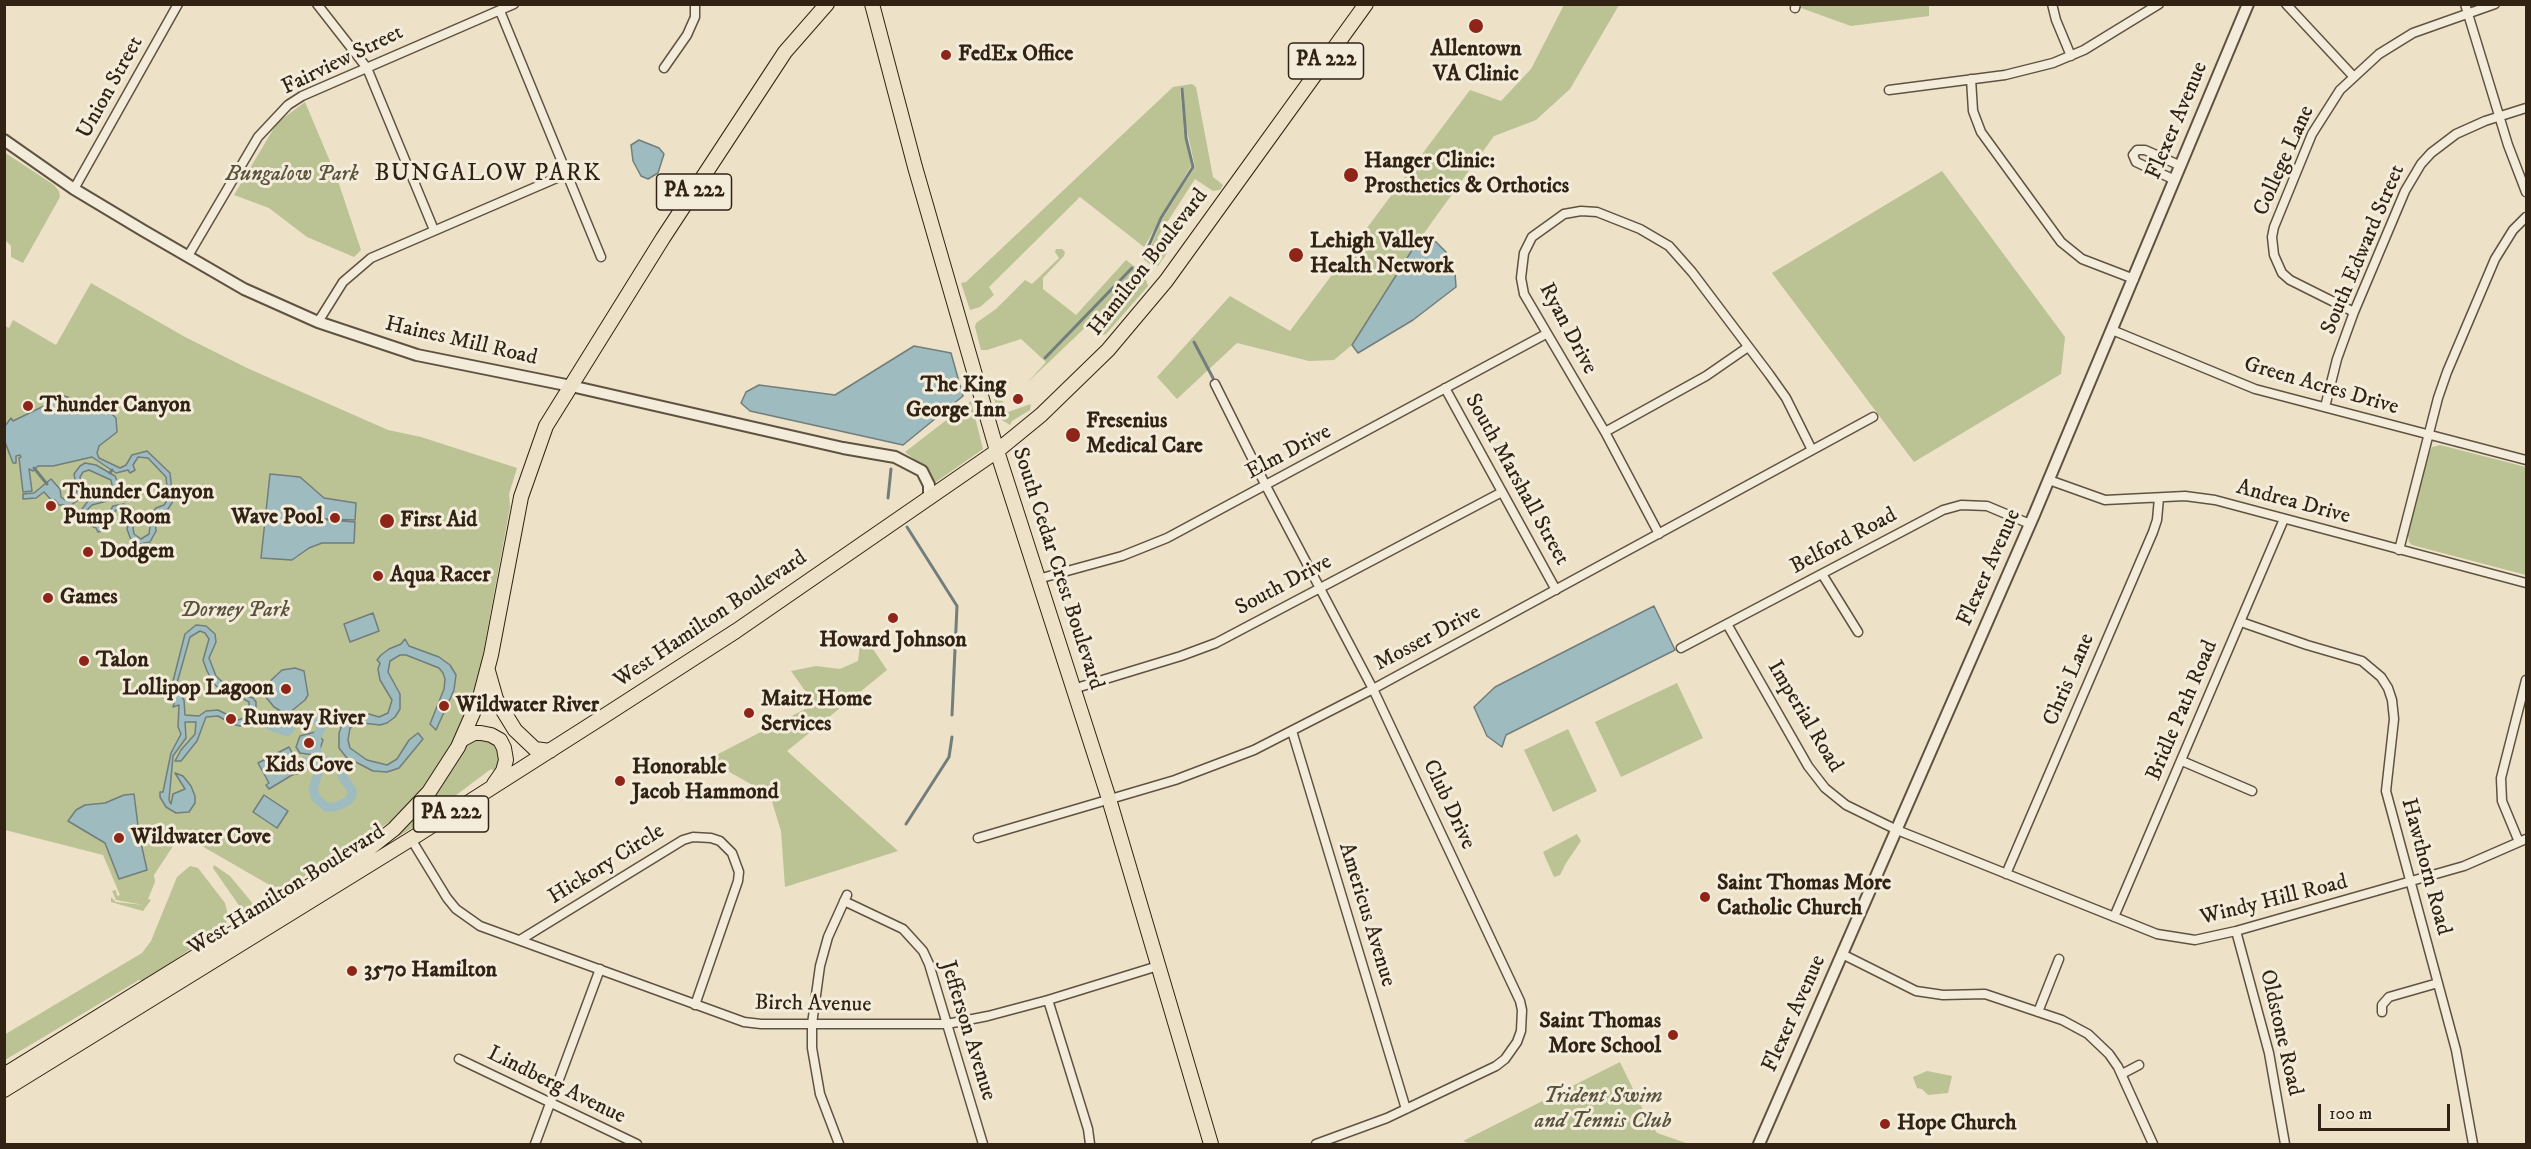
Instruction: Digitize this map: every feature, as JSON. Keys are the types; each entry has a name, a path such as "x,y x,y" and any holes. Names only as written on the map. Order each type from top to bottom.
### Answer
{"main road":[{"name":"PA 222","path":"461,740 480,697 488,671 525,480 546,426 663,238 785,52 827,4"},
{"name":"South Cedar Crest Boulevard","path":"872,4 915,167 997,451 1109,799 1211,1144"},
{"name":"Hamilton Boulevard","path":"889,525 997,451 1041,415 1108,350 1166,281 1366,4"},
{"name":"West Hamilton Boulevard","path":"4,1090 550,751 736,631 889,525"},
{"path":"488,671 496,699 515,730 535,749 550,751"},
{"path":"461,740 474,733 481,733 500,740 506,759 503,771 492,788"},
{"name":"West Hamilton Boulevard","path":"4,1075 381,840 429,792 461,740"}],"street":[{"name":"Union Street","path":"74,189 178,4"},
{"path":"317,4 367,68 434,230"},
{"name":"Fairview Street","path":"188,256 258,137 278,114 302,96 514,4"},
{"path":"664,68 687,35 695,17 695,4"},
{"path":"2052,4 2071,56"},
{"path":"1889,90 2035,69 2071,56 2158,4"},
{"name":"Flexer Avenue","path":"1759,1144 2049,480 2248,4"},
{"path":"2286,4 2353,76"},
{"name":"College Lane","path":"2354,312 2290,280 2278,265 2274,255 2272,237 2274,227 2312,134 2325,111 2353,76 2396,42 2466,9 2495,4"},
{"path":"2466,9 2526,192"},
{"path":"500,10 601,257"},
{"path":"1971,80 1973,111 1981,132 2061,242 2082,259 2134,279"},
{"name":"South Edward Street","path":"2325,407 2337,359 2354,312 2405,191 2421,164 2431,153 2456,134 2526,108"},
{"name":"Haines Mill Road","path":"4,140 74,189 244,289 318,322 417,355 571,386 895,458 918,467 927,478 929,498"},
{"path":"2175,180 2136,162 2133,155 2138,150 2145,150 2181,166"},
{"path":"318,322 343,282 365,262 566,174"},
{"name":"Ryan Drive","path":"1659,534 1605,432 1524,294 1521,278 1524,254 1532,237 1547,224 1564,214 1581,211 1597,212 1658,238 1669,246 1692,272 1786,398 1812,450"},
{"path":"2399,550 2447,372 2494,259 2513,230 2526,217"},
{"name":"Green Acres Drive","path":"2112,330 2231,380 2526,460"},
{"name":"Elm Drive","path":"1038,579 1122,556 1149,546 1266,486 1546,334"},
{"path":"1605,432 1706,376 1748,347"},
{"name":"Club Drive","path":"1215,384 1373,689 1520,1001 1522,1010 1521,1031 1517,1042 1505,1059 1496,1066 1406,1109 1316,1144"},
{"name":"South Marshall Street","path":"1445,388 1556,590"},
{"name":"Mosser Drive","path":"978,838 1215,766 1292,731 1873,417"},
{"name":"Andrea Drive","path":"2049,480 2105,500 2200,498 2526,583"},
{"name":"South Drive","path":"1073,689 1199,650 1502,492"},
{"name":"Chris Lane","path":"2006,874 2154,532 2159,498"},
{"name":"Belford Road","path":"1681,648 1943,510 1961,505 1993,507 2030,524"},
{"name":"Bridle Path Road","path":"2114,917 2284,519"},
{"path":"1822,574 1858,632"},
{"name":"Hawthorn Road","path":"2241,622 2307,645 2352,657 2372,668 2388,688 2394,708 2386,791 2456,1050 2473,1144"},
{"name":"Imperial Road","path":"1727,624 1813,774 1825,788 1846,805 1897,830"},
{"path":"2523,841 2502,801 2500,778 2526,680"},
{"name":"Americus Avenue","path":"1292,731 1406,1109"},
{"path":"2182,761 2252,790"},
{"name":"Windy Hill Road","path":"1897,830 2157,934 2185,940 2209,938 2410,883 2464,866 2523,841"},
{"name":"Hickory Circle","path":"520,940 683,840 693,837 711,837 720,841 732,853 739,872 738,881 695,1005"},
{"name":"Birch Avenue","path":"411,839 447,898 456,909 480,926 744,1022 761,1024 947,1024 1048,1000 1158,966"},
{"name":"Jefferson Avenue","path":"812,1024 820,966 828,937 846,898 892,922 915,940 929,964 983,1144"},
{"name":"Oldstone Road","path":"2236,931 2269,1053 2284,1144"},
{"path":"1842,954 1916,991 1943,996 1985,994 2062,1020 2088,1034 2109,1054 2122,1074 2153,1144"},
{"path":"2038,1012 2059,959"},
{"path":"536,1144 600,969"},
{"path":"2382,1012 2382,1005 2389,997 2438,983"},
{"path":"1048,1000 1088,1129 1090,1144"},
{"path":"812,1024 813,1060 820,1094 839,1144"},
{"name":"Lindberg Avenue","path":"459,1059 637,1144"},
{"path":"2122,1074 2139,1065"}],"green space":[{"path":"1803,4 1929,5 1929,16 1851,26 1801,8"},
{"path":"1564,5 1619,5 1570,89 1536,120 1494,136 1414,247 1352,345 1334,360 1309,361 1237,343 1177,399 1157,377 1230,296 1290,331 1470,90 1501,101 1531,69"},
{"path":"1192,84 1196,87 1213,177 1223,185 1220,190 1213,191 1195,179 1157,238 1167,253 1158,266 1151,265 1142,258 1149,251 1162,220 1195,167 1186,126 1182,87 1180,89 1184,133 1191,166 1144,247 1080,197 989,287 994,295 980,307 970,310 961,283 966,282 1173,87"},
{"name":"Bungalow Park","path":"305,102 337,178 361,250 354,257 307,237 269,208 234,195 277,123"},
{"path":"4,152 54,185 59,191 60,197 23,263 11,257 11,246 5,240"},
{"path":"1942,171 2065,337 2061,374 1914,462 1772,273"},
{"path":"1056,249 1062,249 1065,252 1064,256 1043,278 1043,289 1076,315 1126,260 1144,274 1148,286 1106,334 1103,335 1090,323 1028,382 1046,362 1021,339 981,350 975,327 976,323 996,309 1025,280 1032,284 1059,258 1055,252"},
{"name":"Dorney Park","path":"91,283 185,337 247,368 388,430 421,437 517,468 509,494 510,507 479,675 452,746 430,779 396,818 287,887 273,887 181,834 154,875 155,882 148,899 151,900 143,911 111,902 111,897 116,902 144,905 116,900 112,891 116,890 117,896 120,895 103,855 5,830 5,326 9,328 13,320 56,345"},
{"path":"1008,382 1011,383 997,390 1008,412 1031,404 1030,410 1012,421 1010,425 1002,420 991,391 994,387 996,389"},
{"path":"971,401 983,449 933,484 928,470 905,452"},
{"path":"2440,445 2526,467 2526,575 2412,545 2409,542 2408,535 2427,458 2432,447"},
{"path":"867,640 887,670 787,751 898,851 785,887 781,831 770,795 719,766 697,765 809,707 808,695 791,671 816,666 840,669 858,661 860,644"},
{"path":"1677,683 1703,738 1621,777 1595,722"},
{"path":"1568,729 1597,791 1553,812 1524,750"},
{"path":"476,736 494,741 502,762 495,771 491,769 412,828 371,853 461,747"},
{"path":"1577,834 1581,841 1560,875 1554,877 1543,852"},
{"path":"214,865 230,876 254,905 252,909 243,910 240,907 213,868"},
{"path":"190,866 198,868 225,903 228,915 226,923 144,981 139,980 5,1060 4,1035 142,953 151,941 177,877"},
{"name":"Trident Swim and Tennis Club","path":"1620,1062 1647,1118 1657,1133 1689,1144 1471,1144 1463,1141"},
{"path":"1927,1071 1952,1076 1948,1093 1928,1095 1922,1089 1917,1088 1913,1077"}],"water":[{"path":"639,140 659,148 664,154 658,173 648,179 641,176 633,161 631,145"},
{"path":"1434,240 1446,252 1455,273 1456,287 1413,320 1358,353 1352,345 1414,247"},
{"path":"914,346 951,353 963,396 903,445 750,411 741,403 746,392 759,385 835,395"},
{"path":"59,394 111,413 116,418 117,432 99,446 97,453 99,458 120,468 126,465 132,455 147,451 170,473 173,501 168,509 155,517 156,531 150,542 140,544 131,540 127,529 130,516 125,510 116,510 102,531 98,532 96,528 87,524 82,516 82,509 88,501 105,496 107,501 92,505 88,509 88,515 93,522 104,521 113,506 124,504 133,508 134,534 141,539 149,534 152,513 156,508 164,505 168,499 166,477 148,458 138,457 133,465 135,470 130,473 128,470 116,473 92,457 53,466 38,466 33,471 29,469 32,491 23,492 19,458 21,457 16,456 16,463 13,463 5,442 5,426 11,418 13,421 46,405 50,398"},
{"path":"85,463 96,465 115,476 119,486 113,498 110,495 113,491 111,480 89,470 83,472 80,477 83,491 80,499 71,505 59,505 44,492 36,498 23,499 23,494 34,493 51,479 60,489 61,497 65,500 72,499 77,491 74,474"},
{"name":"Wave Pool","path":"270,474 300,477 324,498 356,503 355,520 300,518 355,522 354,543 322,543 309,548 292,560 261,558"},
{"path":"1654,606 1675,650 1506,735 1502,747 1487,736 1474,707 1495,687"},
{"path":"373,613 379,631 350,642 344,624"},
{"name":"Runway River","path":"196,625 206,626 215,634 216,642 209,658 216,676 233,692 253,698 256,702 256,713 251,723 240,726 218,716 206,717 197,741 181,761 175,761 195,734 196,722 185,722 186,738 173,756 169,800 171,804 173,794 185,789 175,773 183,776 191,786 195,803 189,812 176,813 166,807 160,797 160,792 163,792 171,753 181,734 178,727 179,705 173,707 175,700 171,689 185,634","holes":["200,631 205,633 209,639 203,660 207,671 214,684 229,697 240,700 242,698 249,702 249,716 238,720 218,710 206,711 199,716 185,715 184,700 177,683 190,637"]},
{"name":"Wildwater River","path":"405,639 409,646 439,657 450,665 456,675 454,690 436,730 430,724 444,689 443,673 439,668 406,655 400,655 390,661 388,672 400,694 400,709 387,723 380,725 362,723 350,728 348,740 350,748 367,760 387,765 397,759 409,740 418,733 423,739 399,768 387,772 373,771 346,757 339,748 339,733 342,725 352,716 369,714 379,717 388,713 392,700 380,680 378,669 380,663 377,660"},
{"name":"Lollipop Lagoon","path":"295,668 304,671 308,695 289,713 284,713 274,707 265,696 266,685 282,670"},
{"name":"Kids Cove","path":"315,732 323,740 320,749 314,755 300,753 296,747 300,736"},
{"path":"289,747 301,770 300,773 292,775 269,789 266,785 269,783 258,763"},
{"name":"Wildwater Cove","path":"134,794 139,834 147,870 119,879 105,843 68,821 76,810 85,805 105,803 124,795"},
{"path":"264,795 288,811 277,828 253,812"}],"waterway":[{"path":"1146,252 1161,218 1193,167 1186,138 1182,89"},
{"path":"1045,358 1132,268"},
{"path":"1194,342 1213,378"},
{"name":"Thunder Canyon","path":"34,468 47,484"},
{"path":"888,498 891,469"},
{"path":"907,527 957,606 952,715"},
{"path":"269,725 287,732 299,716 307,714 317,720 321,728 315,741 317,753 324,760 339,763 343,778 352,790 352,796 348,801 335,807 326,807 316,798 313,789 318,773 315,764 304,761 292,769"},
{"path":"906,824 949,757 952,737"}],"place":[{"name":"Allentown VA Clinic","path":"1476,26"},
{"name":"FedEx Office","path":"946,55"},
{"name":"Hanger Clinic: Prosthetics & Orthotics","path":"1351,175"},
{"name":"Lehigh Valley Health Network","path":"1296,255"},
{"name":"The King George Inn","path":"1018,399"},
{"name":"Thunder Canyon","path":"28,406"},
{"name":"Fresenius Medical Care","path":"1073,435"},
{"name":"Thunder Canyon Pump Room","path":"51,506"},
{"name":"Wave Pool","path":"335,518"},
{"name":"First Aid","path":"387,521"},
{"name":"Dodgem","path":"88,552"},
{"name":"Aqua Racer","path":"378,576"},
{"name":"Games","path":"48,598"},
{"name":"Howard Johnson","path":"893,618"},
{"name":"Talon","path":"84,661"},
{"name":"Lollipop Lagoon","path":"286,689"},
{"name":"Wildwater River","path":"444,706"},
{"name":"Maitz Home Services","path":"749,713"},
{"name":"Runway River","path":"231,719"},
{"name":"Kids Cove","path":"309,743"},
{"name":"Honorable Jacob Hammond","path":"620,781"},
{"name":"Wildwater Cove","path":"119,838"},
{"name":"Saint Thomas More Catholic Church","path":"1705,897"},
{"name":"3570 Hamilton","path":"352,971"},
{"name":"Saint Thomas More School","path":"1673,1035"},
{"name":"Hope Church","path":"1885,1124"}],"district":[{"name":"BUNGALOW PARK","path":"488,175"}]}
